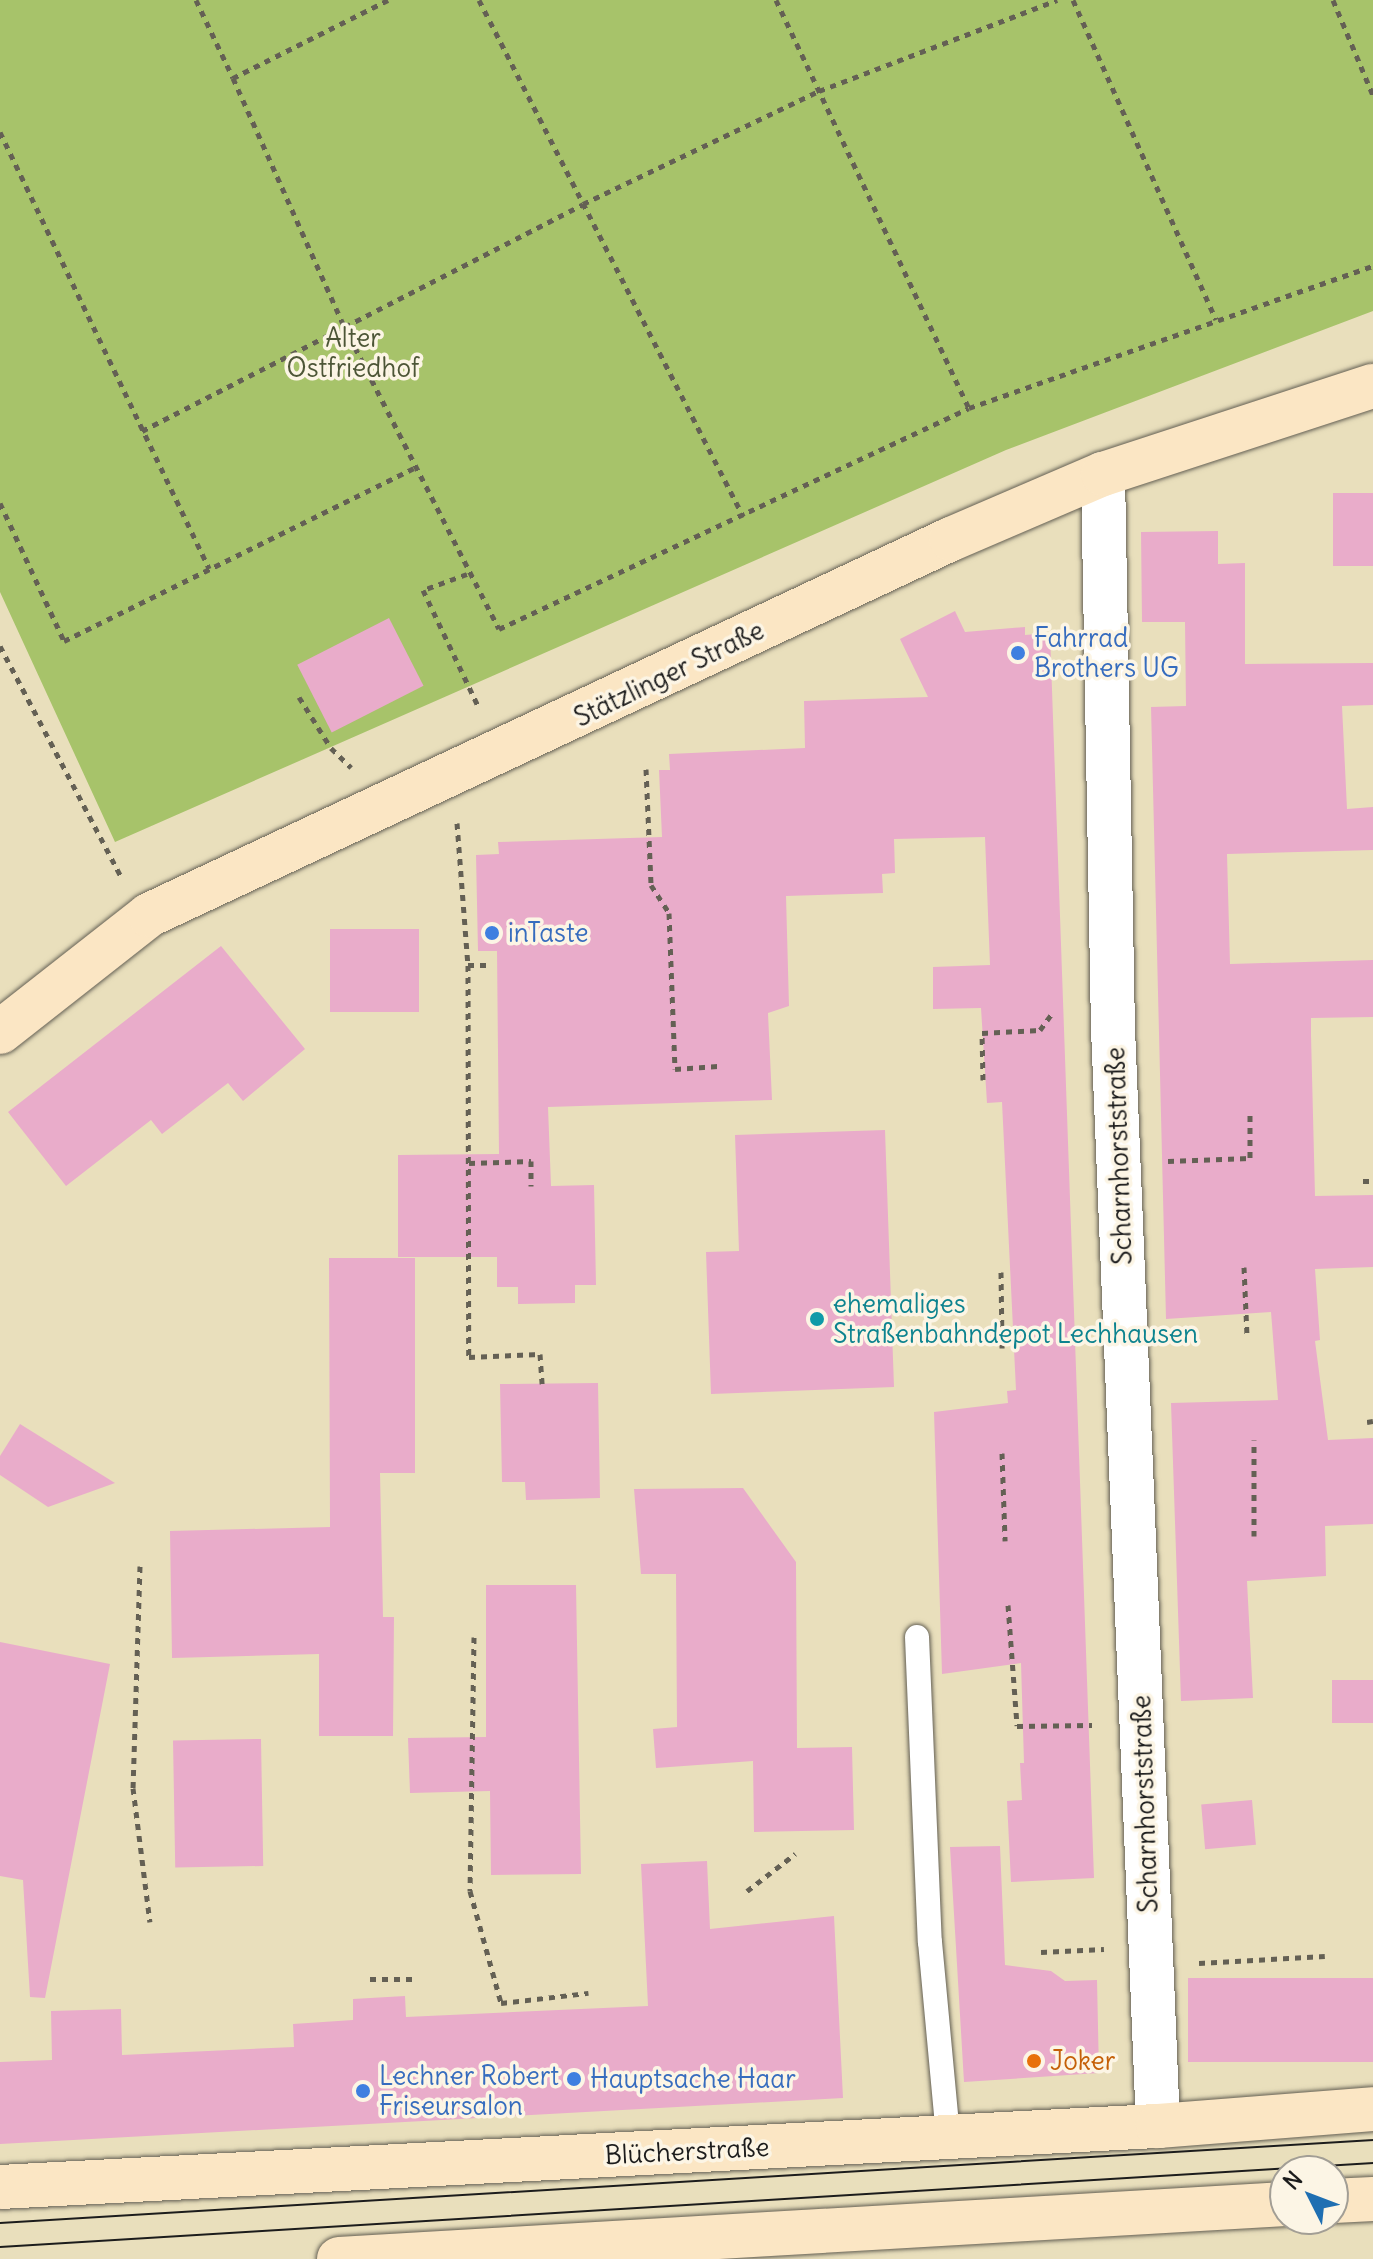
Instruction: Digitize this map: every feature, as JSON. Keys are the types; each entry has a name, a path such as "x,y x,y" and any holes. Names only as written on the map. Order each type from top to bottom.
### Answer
{"street":[{"name":"Stätzlinger Straße","path":"0,1032 149,915 501,753 951,539 1103,474 1373,386"},
{"name":"Scharnhorststraße","path":"1103,474 1119,1163 1158,2126"},
{"name":"Blücherstraße","path":"0,2187 1158,2126 1373,2109"},
{"path":"1349,2200 1373,2199"},
{"path":"339,2259 753,2246 1269,2205"}],"lane":[{"path":"917,1637 930,1942 948,2136"}],"path":[{"path":"196,0 344,326 467,574 499,629 969,408 1373,266"},
{"path":"233,78 388,0"},
{"path":"479,0 743,516"},
{"path":"776,0 969,408"},
{"path":"142,431 583,204 819,91 1057,0"},
{"path":"1073,0 1216,321"},
{"path":"1333,0 1373,95"},
{"path":"0,132 209,568"},
{"path":"0,503 64,641 414,468"},
{"path":"467,574 423,590 501,753"},
{"path":"0,646 103,852 149,915"},
{"path":"299,697 331,748 390,804"},
{"path":"646,769 651,885 669,913 675,1069 718,1066"},
{"path":"454,775 468,965 469,1357 540,1354 542,1384"},
{"path":"468,965 488,965"},
{"path":"983,1080 982,1033 1040,1030 1051,1015"},
{"path":"1119,1163 1250,1158 1250,1113"},
{"path":"469,1163 531,1161 531,1186"},
{"path":"1363,1181 1373,1181"},
{"path":"1244,1267 1247,1336"},
{"path":"1001,1272 1002,1348"},
{"path":"1254,1440 1254,1536"},
{"path":"1002,1453 1005,1541"},
{"path":"140,1566 133,1788 150,1922"},
{"path":"1008,1605 1017,1726 1142,1724"},
{"path":"474,1637 470,1891 501,2003 588,1993"},
{"path":"747,1891 795,1854"},
{"path":"1041,1952 1152,1957 1325,1956"},
{"path":"370,1979 416,1979"}],"green space":[{"name":"Alter Ostfriedhof","path":"0,0 1373,0 1373,311 1006,450 115,842 0,592"}],"building":[{"path":"1333,493 1373,493 1373,566 1333,566"},
{"path":"1218,531 1218,564 1245,563 1245,664 1373,663 1373,705 1342,706 1347,809 1373,807 1373,850 1227,854 1230,964 1373,960 1373,1017 1311,1018 1311,1035 1315,1196 1373,1195 1373,1267 1315,1269 1320,1340 1315,1341 1328,1440 1373,1438 1373,1524 1325,1526 1326,1576 1247,1581 1253,1698 1181,1701 1171,1403 1278,1400 1271,1312 1166,1319 1151,707 1186,706 1185,622 1142,622 1141,532"},
{"path":"955,611 965,632 1025,627 1025,635 1050,633 1094,1878 1011,1882 1007,1801 1022,1800 1021,1663 942,1674 934,1412 1008,1403 1007,1391 1016,1390 1002,1102 987,1103 981,1008 933,1009 933,967 990,965 985,837 894,839 895,873 882,874 883,893 786,896 789,1006 768,1013 772,1100 548,1107 551,1186 594,1185 596,1285 575,1285 575,1303 518,1304 518,1287 497,1287 497,1257 398,1257 398,1155 499,1154 497,951 478,951 476,855 499,854 498,842 662,837 659,770 670,770 669,754 805,748 804,701 928,697 900,639"},
{"path":"389,618 424,686 332,732 297,665"},
{"path":"330,929 419,929 419,1012 330,1012"},
{"path":"221,946 305,1049 243,1101 228,1083 162,1134 151,1120 66,1186 8,1112"},
{"name":"ehemaliges Straßenbahndepot Lechhausen","path":"885,1130 894,1387 711,1394 706,1252 739,1251 735,1135"},
{"path":"329,1258 415,1258 415,1473 380,1473 383,1617 394,1617 393,1736 319,1736 319,1654 172,1658 170,1531 330,1527"},
{"path":"598,1383 600,1498 526,1500 525,1482 502,1482 500,1384"},
{"path":"20,1424 115,1483 48,1507 0,1475 0,1456"},
{"path":"743,1488 796,1562 797,1748 852,1747 854,1830 754,1832 753,1761 656,1768 653,1729 677,1727 676,1574 641,1574 634,1489"},
{"path":"486,1585 576,1585 581,1874 491,1875 490,1791 410,1793 408,1738 486,1737"},
{"path":"0,1642 110,1664 45,1998 30,1997 23,1880 0,1876"},
{"path":"1332,1680 1373,1680 1373,1723 1332,1723"},
{"path":"261,1739 263,1866 175,1868 173,1741"},
{"path":"1252,1800 1256,1845 1205,1849 1201,1804"},
{"path":"1000,1846 1005,1965 1051,1971 1065,1981 1097,1980 1099,2073 964,2082 950,1847"},
{"path":"707,1861 710,1929 834,1916 843,2098 0,2144 0,2062 52,2060 51,2011 121,2009 122,2055 294,2047 293,2024 353,2020 353,1999 405,1996 406,2017 648,2006 641,1864"},
{"path":"1188,1978 1373,1978 1373,2062 1188,2062"}],"tram line":[{"path":"0,2223 1373,2140"},
{"path":"0,2247 1373,2163"}],"place":[{"name":"Fahrrad Brothers UG","path":"1018,653"},
{"name":"inTaste","path":"492,933"},
{"name":"ehemaliges Straßenbahndepot Lechhausen","path":"817,1319"},
{"name":"Joker","path":"1034,2061"},
{"name":"Hauptsache Haar","path":"574,2079"},
{"name":"Lechner Robert Friseursalon","path":"363,2091"}]}
